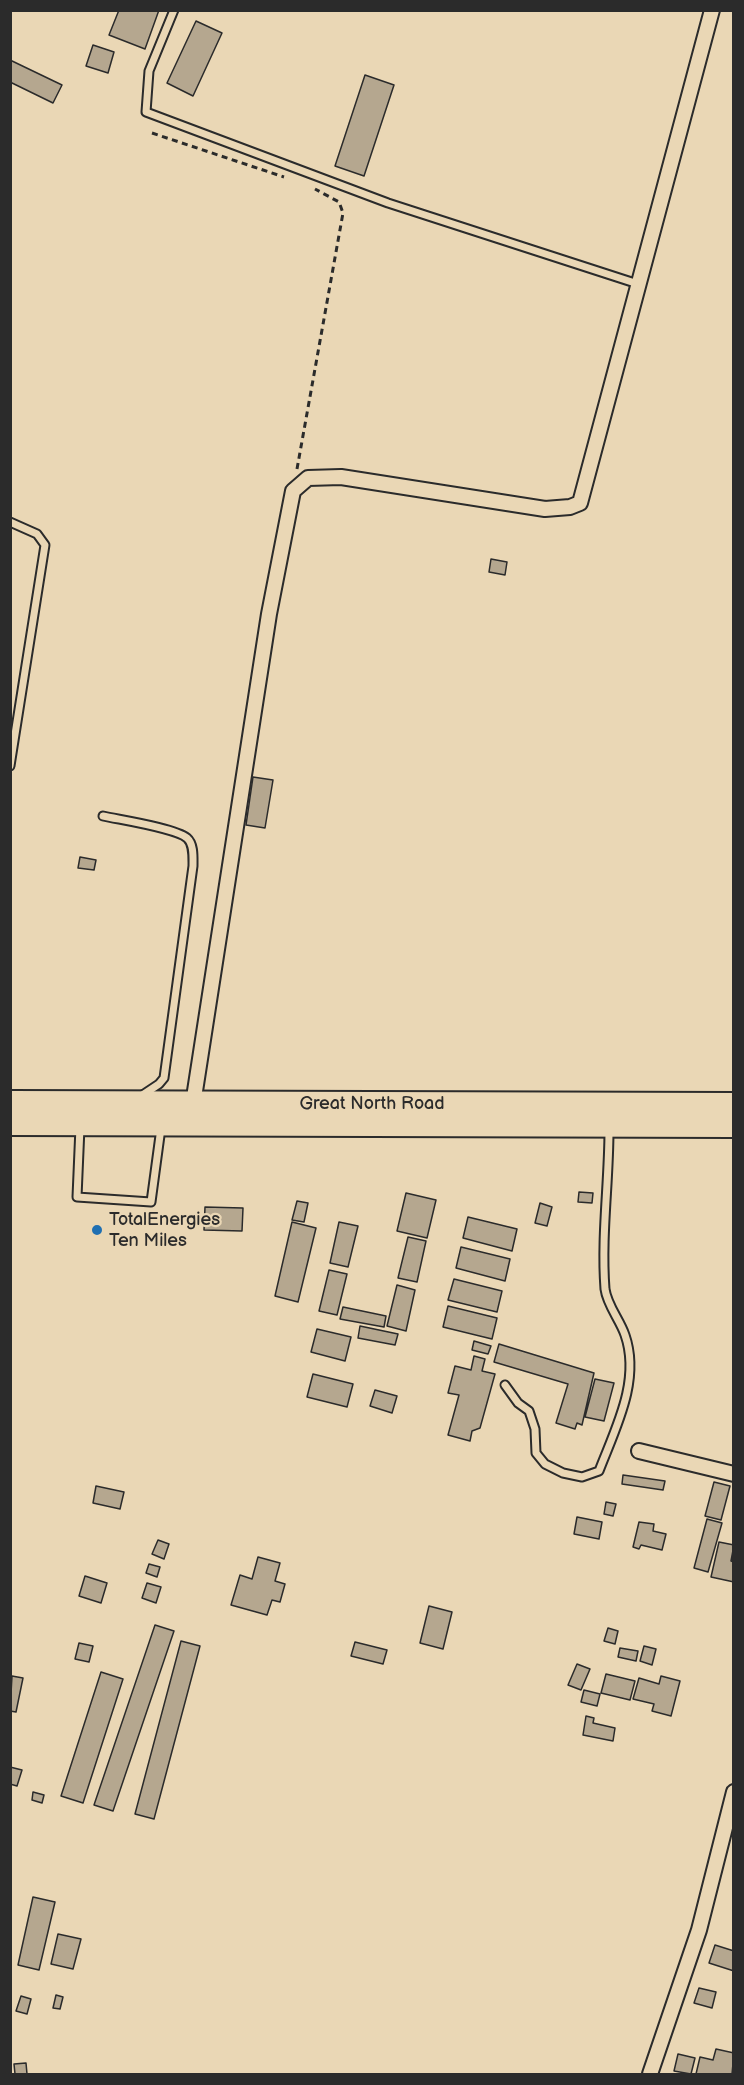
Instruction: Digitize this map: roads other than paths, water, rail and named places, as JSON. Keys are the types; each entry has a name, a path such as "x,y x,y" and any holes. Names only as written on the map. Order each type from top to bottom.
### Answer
{"highway":[{"name":"Great North Road","path":"10,1103 82,1113 734,1125"},
{"name":"Great North Road","path":"10,1123 82,1113 125,1104 162,1114 193,1104 734,1105"}],"street":[{"path":"193,1104 269,614 293,491 308,478 341,477 545,509 570,507 580,502 712,10"},
{"path":"639,1451 734,1474"},
{"path":"650,2074 699,1930 734,1792"}],"lane":[{"path":"174,10 148,71 146,112 388,203 638,284"},
{"path":"10,522 37,534 45,544 10,766"},
{"path":"103,816 174,832 188,838 192,846 193,866 164,1078 159,1084 125,1104"},
{"path":"82,1113 77,1197 151,1202 162,1114"},
{"path":"505,1385 518,1403 529,1411 535,1429 536,1453 545,1464 563,1473 582,1477 599,1471 625,1406 630,1356 625,1334 606,1293 604,1230 609,1184 609,1124"}],"place":[{"name":"TotalEnergies Ten Miles","path":"97,1230"}]}
